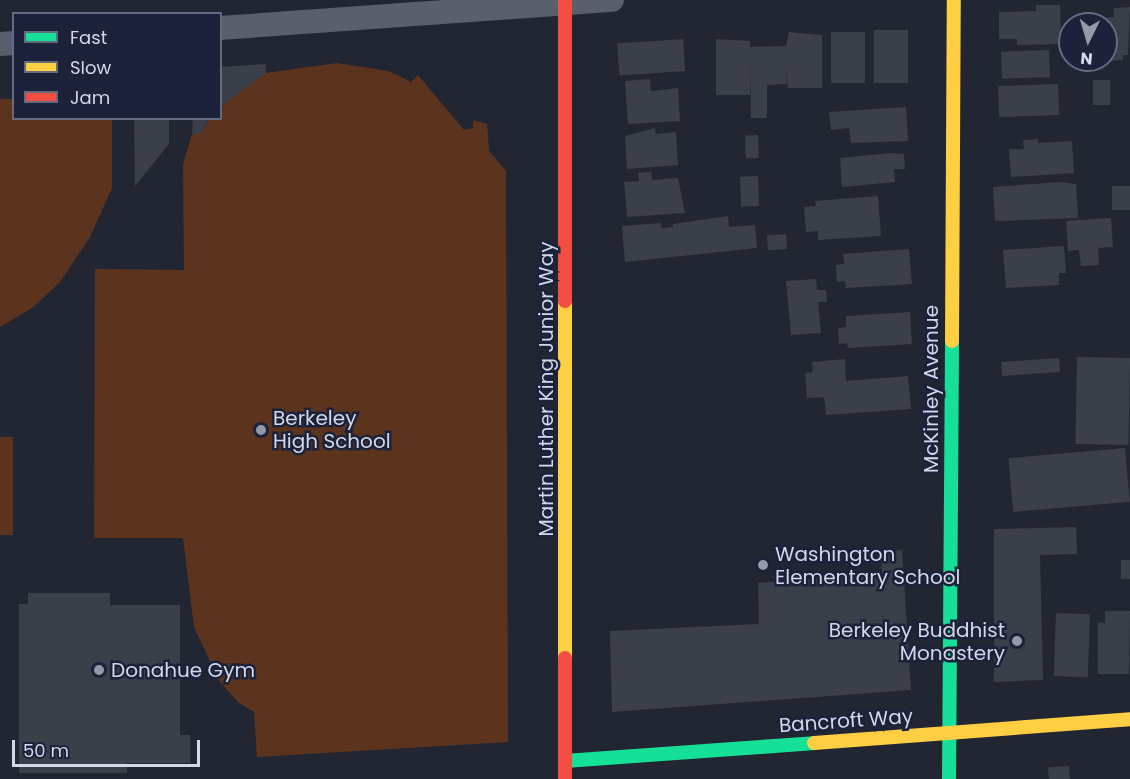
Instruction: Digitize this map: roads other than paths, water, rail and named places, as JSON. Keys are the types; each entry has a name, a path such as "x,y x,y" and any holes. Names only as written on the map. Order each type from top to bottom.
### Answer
{"street":[{"path":"222,28 612,0"},
{"name":"McKinley Avenue","path":"949,779 954,0"},
{"name":"Martin Luther King Junior Way","path":"565,2 565,779"},
{"name":"Bancroft Way","path":"565,761 1130,719"}],"place":[{"name":"Berkeley High School","path":"261,430"},
{"name":"Washington Elementary School","path":"763,565"},
{"name":"Berkeley Buddhist Monastery","path":"1017,641"},
{"name":"Donahue Gym","path":"99,670"}]}
